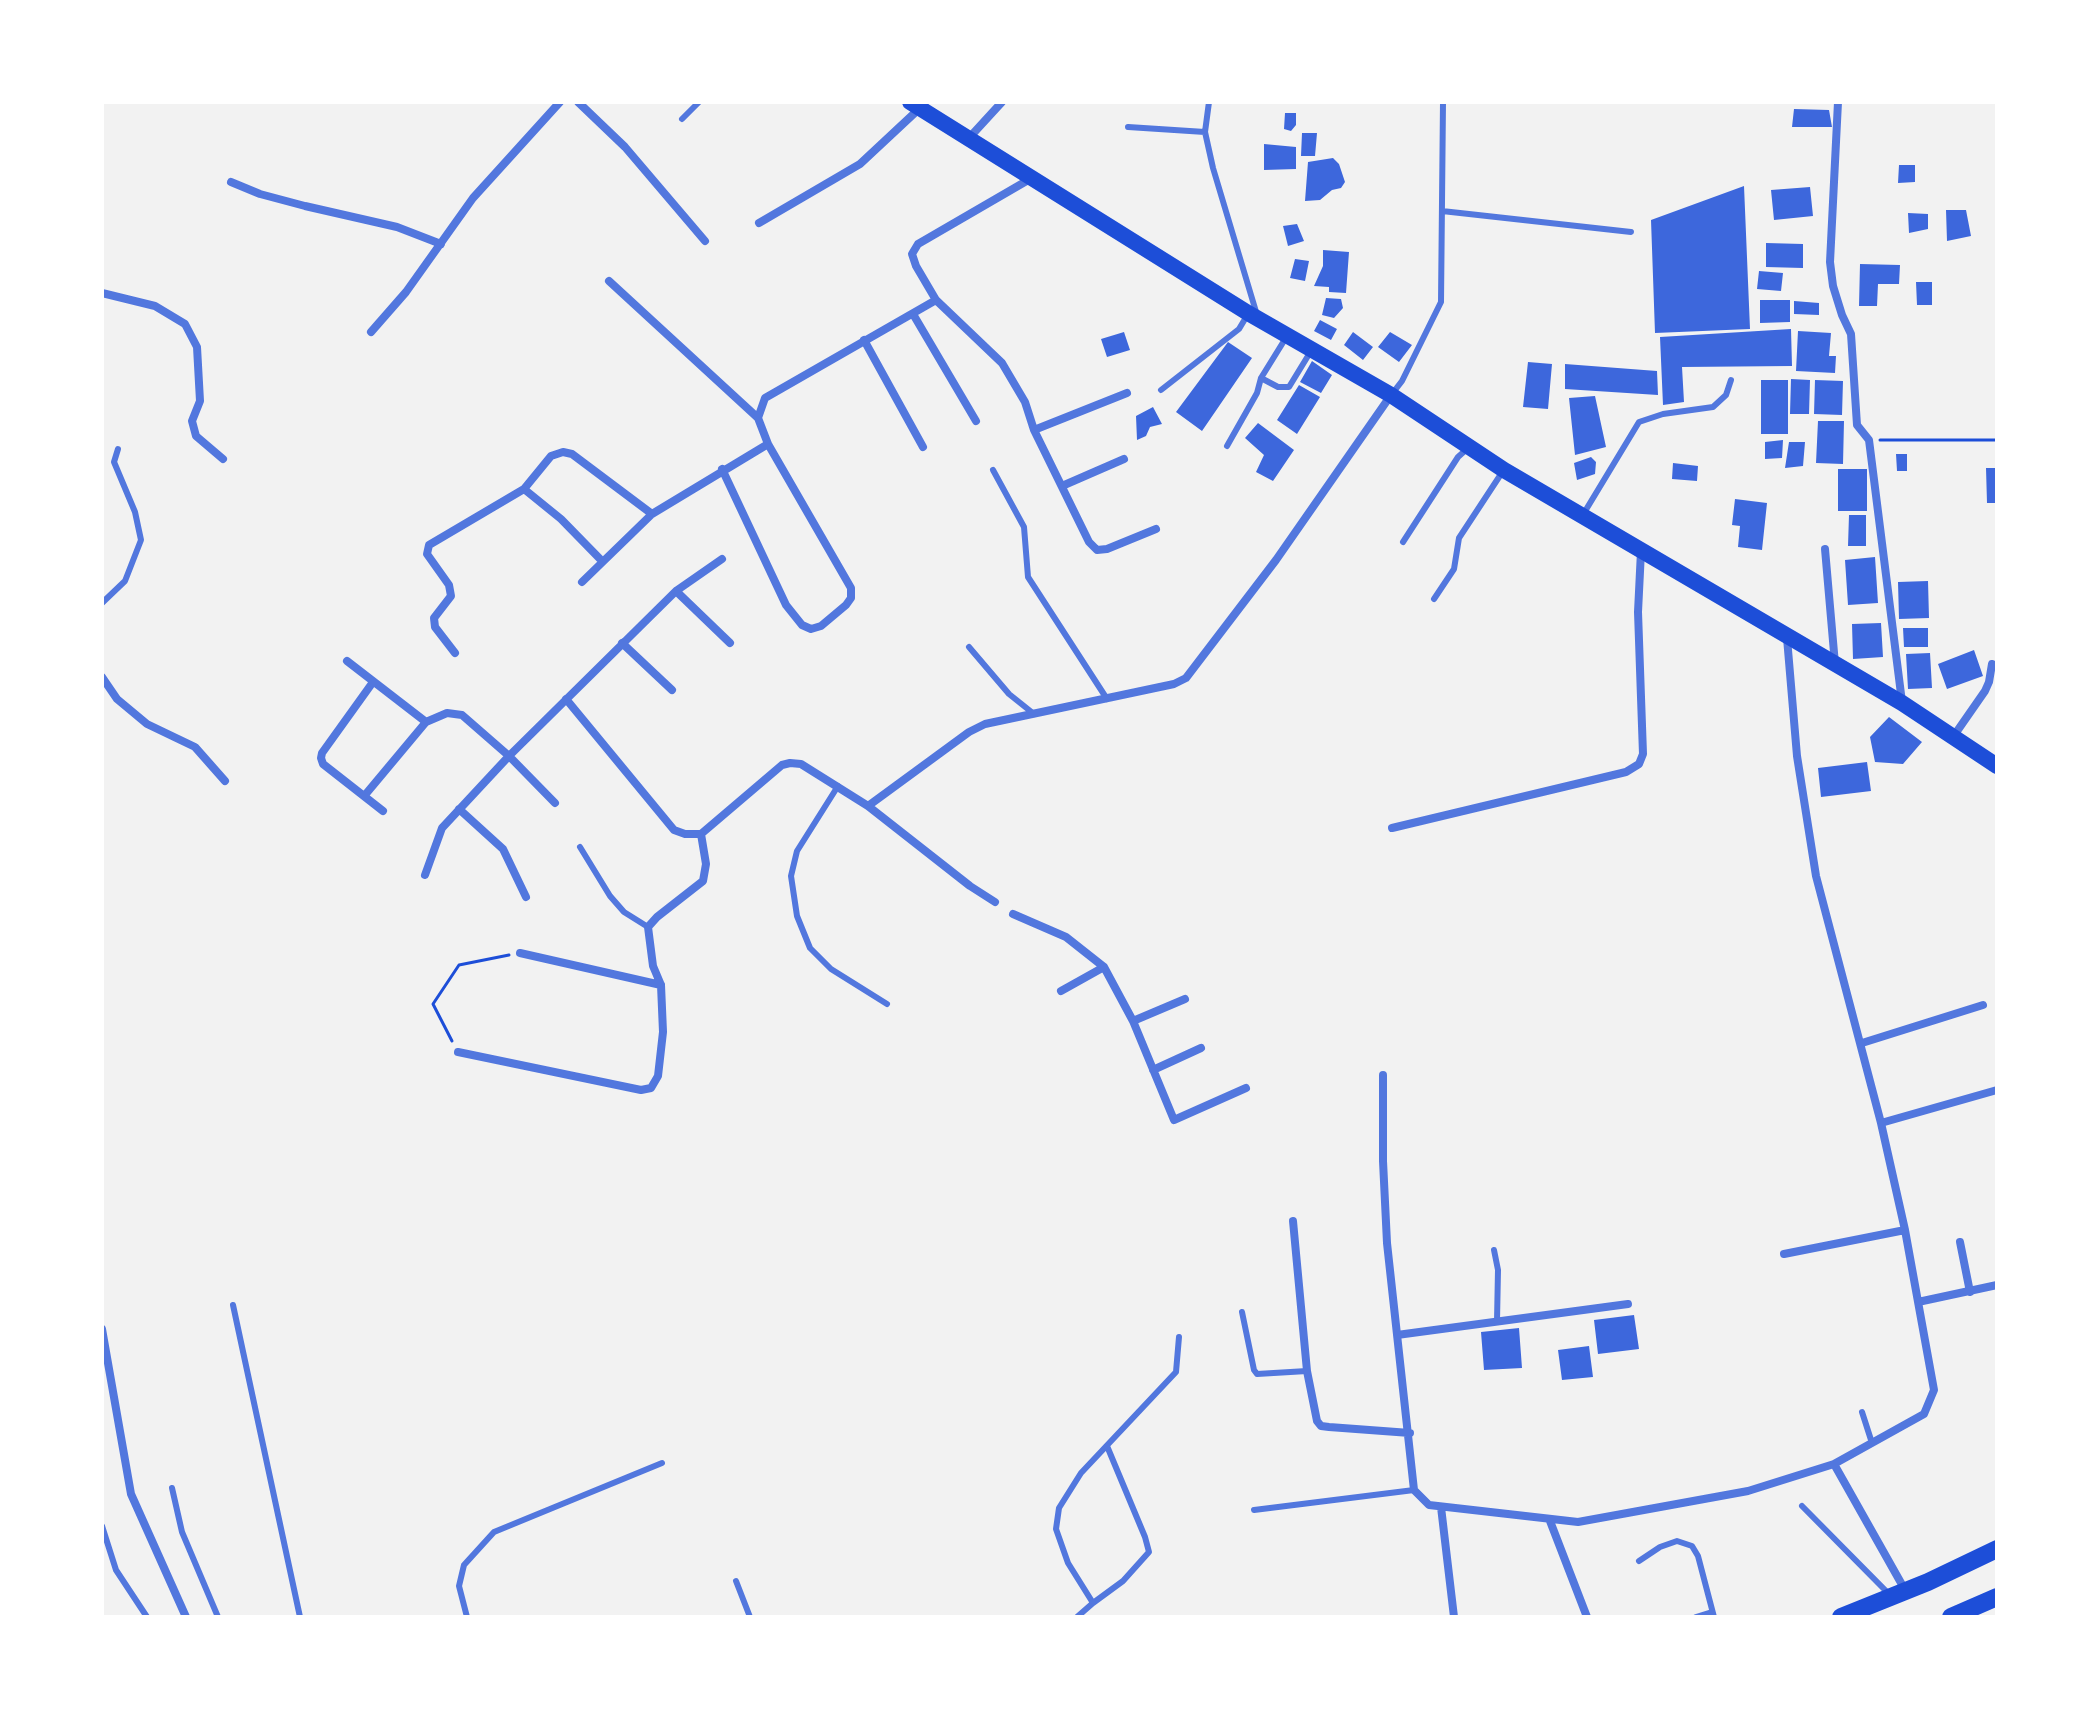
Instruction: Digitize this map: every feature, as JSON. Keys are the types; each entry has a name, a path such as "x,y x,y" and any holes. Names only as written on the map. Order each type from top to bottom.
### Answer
{"highway":[{"path":"1841,1617 1997,1549"},
{"path":"1951,1617 1997,1597"}],"main road":[{"path":"915,105 1253,316 1391,395 1504,470 1902,703 1997,766"}],"street":[{"path":"371,332 406,292 473,198 560,102"},
{"path":"578,102 625,147 705,241"},
{"path":"969,138 1002,102"},
{"path":"1838,102 1830,262 1833,286 1851,334 1857,425 1869,440 1902,703"},
{"path":"759,223 860,164 915,105"},
{"path":"1032,178 918,244 912,254 916,266 936,300 1002,363 1025,402 1034,430 1089,542 1097,550 1107,549 1156,529"},
{"path":"231,182 290,202 397,227 441,244"},
{"path":"609,281 758,418 768,444 851,588 851,598 821,626 811,629 802,625 786,605 722,469"},
{"path":"102,293 155,306 185,324 197,347 200,401 192,421 196,436 223,459"},
{"path":"758,418 765,398 936,300"},
{"path":"913,314 976,421"},
{"path":"864,340 923,447"},
{"path":"1034,430 1127,393"},
{"path":"868,806 969,732 985,724 1174,684 1186,678 1276,560 1391,395"},
{"path":"582,582 652,514 768,444"},
{"path":"455,653 435,627 434,618 451,596 449,585 427,554 429,545 524,489 551,456 563,452 572,454 652,514"},
{"path":"1062,486 1124,459"},
{"path":"524,489 561,519 602,561"},
{"path":"1825,549 1835,664"},
{"path":"1392,828 1626,772 1639,764 1643,754 1638,612 1641,550"},
{"path":"425,875 442,828 459,809 676,591 722,559"},
{"path":"676,591 730,643"},
{"path":"1383,1075 1383,1175 1397,1335 1414,1490 1429,1505 1578,1522 1748,1491 1834,1464 1924,1414 1934,1390 1905,1230 1881,1123 1816,876 1797,756 1787,638"},
{"path":"622,643 672,690"},
{"path":"347,661 426,722"},
{"path":"1953,737 1985,691 1992,664"},
{"path":"102,677 117,699 147,724 195,747 225,781"},
{"path":"373,682 321,758 323,764 383,811"},
{"path":"566,699 674,830 701,834 782,765 801,764 868,806 995,902"},
{"path":"365,795 426,722 447,713 462,715 509,756 555,803"},
{"path":"459,809 503,849 526,897"},
{"path":"458,1052 641,1090 651,1088 658,1076 663,1032 661,985 653,966 648,927 703,881 706,864 701,834"},
{"path":"1013,914 1066,937 1104,967 1133,1021 1174,1120 1246,1088"},
{"path":"520,953 661,985"},
{"path":"1061,991 1104,967"},
{"path":"1133,1021 1185,999"},
{"path":"1862,1043 1983,1005"},
{"path":"1153,1070 1201,1048"},
{"path":"1881,1123 1997,1090"},
{"path":"1293,1221 1307,1371 1317,1421 1321,1426 1410,1433"},
{"path":"1784,1254 1905,1230"},
{"path":"1960,1242 1970,1292"},
{"path":"1918,1302 1997,1285"},
{"path":"1397,1335 1628,1304"},
{"path":"102,1329 131,1494 186,1617"},
{"path":"1834,1464 1899,1594"},
{"path":"1441,1507 1454,1617"},
{"path":"1550,1521 1587,1617"}],"lane":[{"path":"682,119 699,102"},
{"path":"1161,390 1253,316 1205,132 1209,102"},
{"path":"1391,395 1402,381 1441,302 1443,102"},
{"path":"1128,127 1205,132"},
{"path":"1442,211 1631,232"},
{"path":"1227,446 1257,393 1261,378 1287,336"},
{"path":"1261,378 1278,387 1289,387 1312,350"},
{"path":"1582,516 1639,422 1663,414 1713,407 1726,395 1731,380"},
{"path":"1403,542 1458,457 1468,448"},
{"path":"102,603 125,581 141,540 135,512 114,462 118,449"},
{"path":"993,470 1024,527 1028,577 1107,699"},
{"path":"1434,599 1454,569 1459,538 1504,470"},
{"path":"969,647 1009,694 1034,714"},
{"path":"838,786 797,851 791,876 797,916 810,948 831,969 887,1004"},
{"path":"580,847 610,896 624,912 648,927"},
{"path":"1494,1250 1498,1270 1497,1321"},
{"path":"233,1305 300,1617"},
{"path":"1242,1312 1257,1374 1307,1371"},
{"path":"1093,1603 1068,1563 1056,1529 1059,1508 1081,1473 1176,1372 1179,1337"},
{"path":"1862,1412 1872,1443"},
{"path":"1077,1617 1123,1581 1149,1552 1107,1446"},
{"path":"467,1617 459,1586 464,1565 494,1532 662,1463"},
{"path":"172,1488 182,1532 218,1617"},
{"path":"1254,1510 1414,1490"},
{"path":"1802,1506 1899,1594"},
{"path":"102,1526 116,1570 147,1617"},
{"path":"1639,1561 1660,1547 1677,1541 1692,1546 1698,1556 1713,1614 1696,1617"},
{"path":"736,1581 750,1617"}],"path":[{"path":"1869,440 1997,440"},
{"path":"458,1052 433,1004 459,965 520,953"}],"building":[{"path":"1794,109 1829,110 1832,127 1792,127"},
{"path":"1285,113 1296,113 1296,125 1291,131 1284,129"},
{"path":"1302,133 1317,133 1315,156 1301,156"},
{"path":"1264,144 1296,147 1296,169 1264,170"},
{"path":"1333,158 1339,164 1345,182 1341,188 1332,190 1320,200 1305,201 1308,162"},
{"path":"1899,165 1915,165 1915,182 1898,183"},
{"path":"1744,186 1750,329 1655,333 1651,220"},
{"path":"1810,187 1813,216 1774,220 1771,190"},
{"path":"1946,210 1966,210 1971,236 1947,241"},
{"path":"1908,213 1928,214 1928,229 1909,233"},
{"path":"1297,224 1304,241 1288,246 1283,226"},
{"path":"1766,243 1803,244 1803,268 1766,267"},
{"path":"1323,250 1349,252 1346,293 1329,292 1329,287 1314,286 1323,266"},
{"path":"1295,259 1309,261 1305,281 1290,278"},
{"path":"1860,264 1900,265 1899,284 1878,284 1877,306 1859,306"},
{"path":"1759,271 1783,273 1781,291 1757,289"},
{"path":"1916,282 1932,282 1932,305 1917,305"},
{"path":"1326,298 1341,299 1343,308 1334,318 1322,315"},
{"path":"1760,300 1790,300 1790,322 1760,323"},
{"path":"1794,301 1819,303 1819,315 1794,314"},
{"path":"1320,320 1337,329 1331,340 1314,331"},
{"path":"1791,329 1792,366 1682,367 1684,402 1663,405 1660,337"},
{"path":"1798,331 1831,333 1829,356 1836,356 1835,373 1796,371"},
{"path":"1124,332 1130,350 1107,357 1101,339"},
{"path":"1353,332 1373,347 1363,360 1344,345"},
{"path":"1390,332 1412,345 1399,362 1378,347"},
{"path":"1228,342 1252,358 1202,431 1176,412"},
{"path":"1312,361 1332,375 1321,393 1300,382"},
{"path":"1528,362 1552,364 1548,409 1523,407"},
{"path":"1565,364 1657,371 1658,395 1565,389"},
{"path":"1791,379 1810,380 1809,414 1790,414"},
{"path":"1761,380 1788,380 1788,434 1761,434"},
{"path":"1815,380 1843,381 1842,415 1814,414"},
{"path":"1299,385 1320,397 1297,434 1277,420"},
{"path":"1595,396 1606,447 1575,455 1569,398"},
{"path":"1153,407 1162,424 1150,427 1146,436 1137,440 1136,416"},
{"path":"1818,421 1844,421 1843,464 1816,463"},
{"path":"1258,423 1294,450 1273,481 1256,472 1264,455 1245,438"},
{"path":"1783,440 1782,458 1765,459 1765,442"},
{"path":"1789,442 1805,442 1803,466 1785,468"},
{"path":"1896,454 1907,454 1907,471 1897,471"},
{"path":"1591,457 1596,462 1595,474 1577,480 1574,463"},
{"path":"1673,463 1698,466 1697,481 1672,479"},
{"path":"1986,468 1997,468 1997,503 1987,503"},
{"path":"1838,469 1867,469 1867,511 1838,511"},
{"path":"1735,499 1767,503 1762,550 1738,547 1740,526 1732,525"},
{"path":"1849,515 1866,515 1866,546 1848,546"},
{"path":"1875,557 1878,603 1848,605 1845,560"},
{"path":"1928,581 1929,618 1899,619 1898,582"},
{"path":"1881,623 1883,657 1853,659 1852,624"},
{"path":"1903,628 1928,628 1928,647 1904,647"},
{"path":"1974,650 1983,676 1947,689 1938,664"},
{"path":"1930,653 1932,688 1908,689 1906,654"},
{"path":"1889,717 1922,742 1903,764 1875,762 1870,737"},
{"path":"1867,762 1871,791 1821,797 1818,768"},
{"path":"1634,1315 1639,1349 1598,1354 1594,1320"},
{"path":"1519,1328 1522,1368 1484,1370 1481,1332"},
{"path":"1589,1346 1593,1377 1562,1380 1558,1350"}]}
